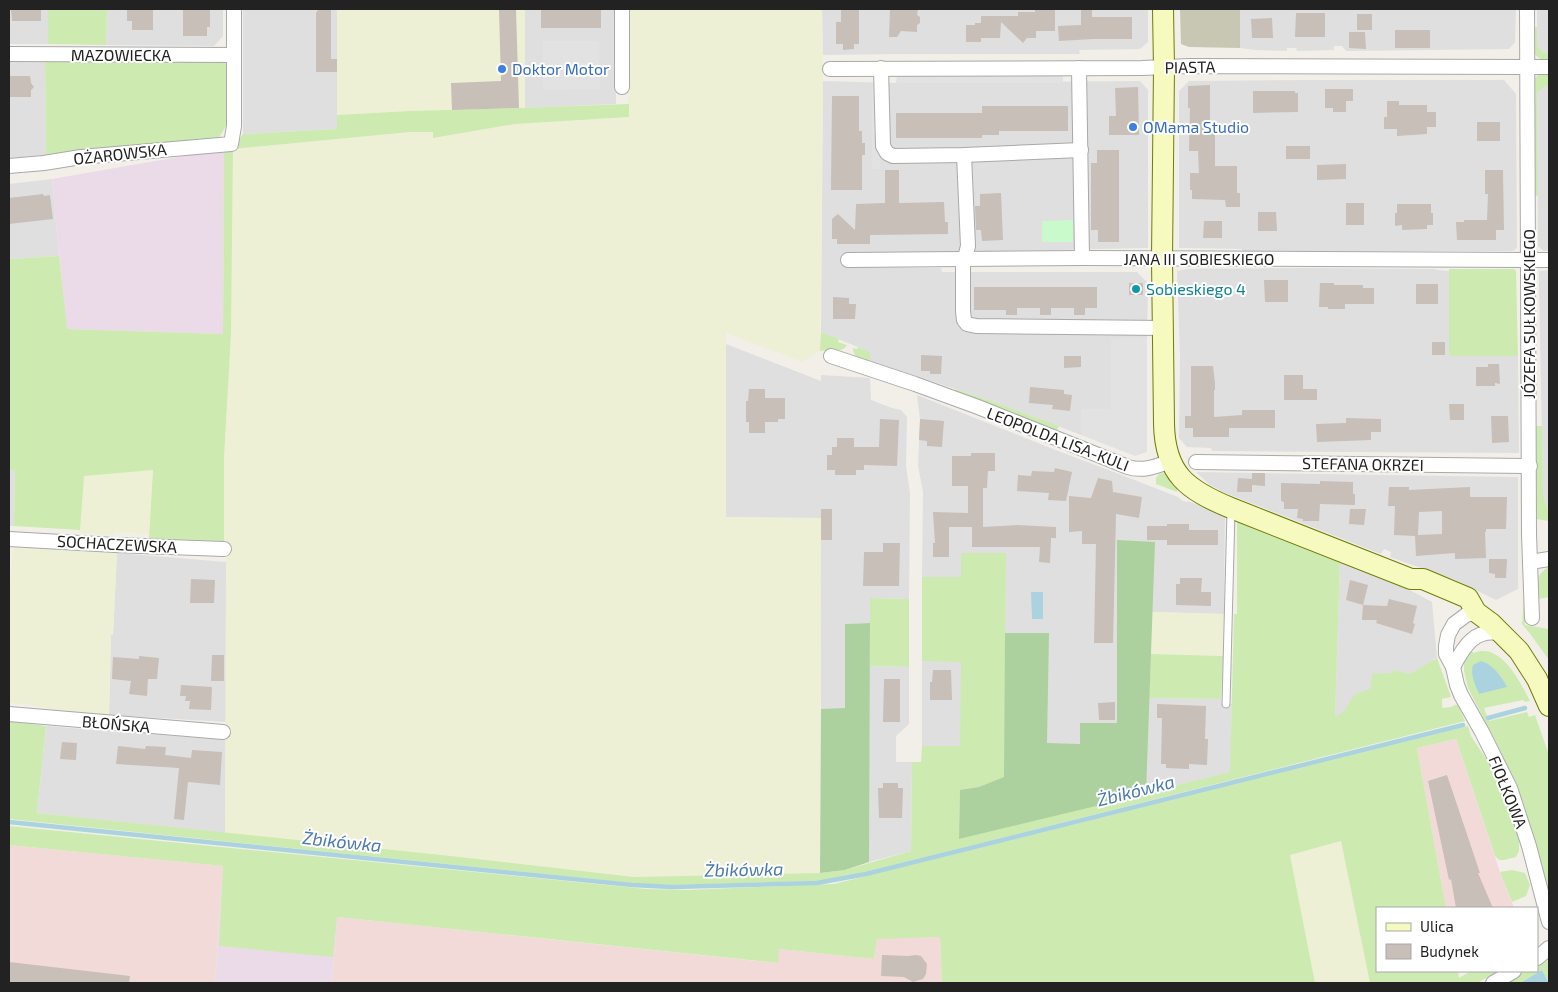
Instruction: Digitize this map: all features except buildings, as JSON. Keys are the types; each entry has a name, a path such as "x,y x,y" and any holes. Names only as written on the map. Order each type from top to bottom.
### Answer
{"street":[{"path":"234,9 234,55"},
{"path":"622,9 622,87"},
{"path":"1163,9 1162,259 1164,439 1171,461 1183,481 1206,498 1411,579 1423,579 1468,598 1476,612 1491,623 1519,651 1537,679 1549,706"},
{"name":"JÓZEFA SUŁKOWSKIEGO","path":"1527,9 1530,562 1532,618"},
{"name":"MAZOWIECKA","path":"9,54 234,55"},
{"name":"OŻAROWSKA","path":"9,166 81,157 231,144 234,126 234,55"},
{"name":"PIASTA","path":"830,69 1353,66 1549,67"},
{"path":"881,68 883,146 887,153 898,156 964,155 1080,150"},
{"path":"1079,68 1082,258"},
{"path":"964,155 968,246 963,266 963,311 964,320 967,324 976,326 1164,328"},
{"name":"JANA III SOBIESKIEGO","path":"848,260 1082,258 1549,260"},
{"name":"LEOPOLDA LISA-KULI","path":"831,356 969,404 1124,466 1134,469 1145,469 1171,461"},
{"name":"STEFANA OKRZEI","path":"1196,462 1530,466"},
{"name":"SOCHACZEWSKA","path":"9,539 224,549"},
{"path":"1530,562 1549,559"},
{"name":"FIOŁKOWA","path":"1476,612 1462,617 1454,624 1450,631 1446,654 1453,667 1461,695 1510,788 1529,846 1549,922"},
{"path":"1453,667 1461,651 1474,638 1488,633 1503,634"},
{"name":"BŁOŃSKA","path":"9,714 223,732"},
{"path":"1538,957 1549,948"},
{"path":"1493,983 1512,972"}],"lane":[{"path":"1226,704 1231,508"}],"shaded area":[{"path":"9,9 48,9 48,44 9,44"},
{"path":"107,9 223,9 223,36 214,46 106,45"},
{"path":"243,9 337,9 337,129 243,134"},
{"path":"337,9 525,9 525,108 337,115"},
{"path":"525,9 615,9 616,104 525,108"},
{"path":"629,9 822,9 820,351 802,362 726,333 726,517 821,518 820,873 634,877 451,856 225,834 226,562 224,541 224,458 231,334 233,149 410,132 433,132 434,138 515,124 628,117"},
{"path":"822,9 1148,9 1148,42 1140,49 1079,50 1080,54 823,55"},
{"path":"1180,9 1240,9 1240,48 1189,47 1181,44"},
{"path":"1240,9 1516,9 1515,42 1509,49 1346,51 1342,46 1334,46 1334,50 1297,51 1296,48 1287,48 1287,51 1255,50 1240,48"},
{"path":"1537,9 1549,9 1549,53 1544,53 1537,45"},
{"path":"543,41 599,41 600,89 543,90"},
{"path":"9,60 45,60 46,155 9,158"},
{"path":"1063,73 1063,83 896,83 897,74"},
{"path":"1504,80 1516,94 1517,248 1513,251 1242,251 1242,249 1179,248 1179,91 1189,81"},
{"path":"823,81 896,83 1140,81 1148,90 1148,248 847,253 847,267 941,268 942,272 1137,272 1148,283 1147,338 1112,339 1111,409 1081,409 1081,435 995,402 870,361 870,352 821,332"},
{"path":"872,83 879,83 880,169 872,169"},
{"path":"1545,86 1549,86 1548,251 1544,251 1538,246 1537,93"},
{"path":"224,149 223,334 66,329 52,179"},
{"path":"52,179 59,256 9,259 9,184"},
{"path":"1187,269 1434,269 1449,271 1449,356 1518,356 1519,453 1212,451 1211,448 1187,447 1179,438 1180,357 1177,271"},
{"path":"1549,270 1549,515 1543,494 1539,271"},
{"path":"1147,338 1147,452 1135,456 1081,435 1081,409 1111,409 1111,339"},
{"path":"726,344 821,381 821,375 870,378 871,400 901,410 907,417 906,466 910,493 909,599 870,598 870,623 845,624 845,709 821,709 820,518 726,517"},
{"path":"917,395 1225,516 1224,614 1152,612 1149,698 1221,699 1221,704 1232,704 1231,772 959,839 960,746 922,746 922,661 961,661 961,577 922,577 923,492 918,466 920,420"},
{"path":"9,469 15,470 14,526 9,526"},
{"path":"153,470 149,534 79,533 83,475"},
{"path":"1196,472 1518,477 1518,589 1496,600 1455,580 1390,557 1391,552 1384,549 1381,554 1223,492 1210,485"},
{"path":"13,547 117,553 113,635 111,635 109,715 9,703 9,597"},
{"path":"117,553 226,562 226,722 109,715 111,635 113,634"},
{"path":"1340,560 1406,588 1432,602 1437,658 1433,659 1441,688 1443,718 1334,746"},
{"path":"1152,612 1224,614 1223,656 1151,654"},
{"path":"869,666 909,667 909,724 896,736 896,762 912,762 911,851 869,862"},
{"path":"46,726 226,740 225,834 37,813"},
{"path":"1456,739 1500,872 1514,907 1446,907 1417,748"},
{"path":"1341,841 1370,983 1315,983 1290,855"},
{"path":"9,845 223,866 215,983 9,983"},
{"path":"223,866 341,867 332,983 215,983"},
{"path":"337,917 777,963 779,949 874,959 877,938 940,937 942,983 332,983"}],"green space":[{"path":"48,9 107,9 106,45 48,44"},
{"path":"1533,27 1537,27 1537,45 1544,53 1549,53 1549,60 1540,59 1534,52"},
{"path":"45,58 221,60 229,66 230,103 227,121 219,137 46,155"},
{"path":"1540,73 1549,73 1549,86 1545,86 1537,93 1538,196 1535,195 1534,82"},
{"path":"629,104 629,117 515,124 433,138 433,132 410,132 233,149 243,134 337,129 337,115"},
{"path":"224,149 233,149 231,334 224,458 224,541 149,538 153,470 84,476 80,530 14,526 15,471 9,469 9,259 59,256 67,329 223,334"},
{"path":"1073,220 1073,242 1042,242 1042,221"},
{"path":"1449,269 1514,269 1516,271 1518,356 1449,356"},
{"path":"821,332 839,339 838,342 847,345 838,351 820,351"},
{"path":"858,347 870,352 870,360 872,361 870,364 854,354 853,348 857,349"},
{"path":"955,389 1059,426 1056,433 955,392"},
{"path":"1536,426 1542,426 1543,494 1549,521 1536,519"},
{"path":"1159,474 1167,474 1177,485 1177,492 1156,484 1156,478"},
{"path":"1237,521 1340,560 1335,718 1344,711 1354,695 1370,689 1372,674 1392,673 1393,670 1410,674 1437,658 1451,697 1442,699 1442,708 1458,705 1465,721 846,877 819,881 671,885 641,884 9,819 9,721 46,726 37,813 634,877 820,873 845,870 911,851 912,762 921,762 922,746 960,746 961,662 922,661 922,577 961,577 961,553 1006,553 1004,777 979,787 960,790 959,839 1230,772 1234,614 1237,614"},
{"path":"1117,540 1155,542 1146,794 959,839 960,790 979,787 1004,777 1005,633 1049,633 1047,743 1080,744 1080,723 1117,723"},
{"path":"1549,567 1549,597 1538,599 1537,584 1539,577"},
{"path":"870,598 909,599 909,667 870,666"},
{"path":"1524,598 1525,625 1549,629 1549,660 1522,624"},
{"path":"870,623 869,862 845,870 820,873 821,709 845,708 845,624"},
{"path":"1470,650 1474,653 1484,651 1493,653 1501,658 1515,675 1530,701 1525,702 1523,700 1484,708 1489,721 1527,712 1529,717 1535,715 1549,755 1549,891 1523,802 1500,750 1468,688 1464,663"},
{"path":"1151,654 1223,656 1221,699 1149,698"},
{"path":"1468,726 1471,736 1492,768 1519,836 1519,851 1516,857 1499,860 1495,856 1456,739 1417,748 1446,907 1376,907 1376,972 1458,972 1459,978 1469,972 1497,972 1477,983 1370,983 1341,841 1290,855 1315,983 942,983 940,937 877,939 874,959 779,949 778,963 337,917 333,957 219,946 223,866 9,845 9,826 646,889 687,890 834,884"},
{"path":"1512,870 1525,873 1530,885 1526,896 1512,902 1500,872"},
{"path":"1549,960 1549,982 1542,970 1520,983 1503,983 1523,972 1538,972 1538,965"}],"water":[{"path":"1031,592 1043,592 1043,619 1032,619"},
{"path":"1481,661 1500,675 1507,687 1479,694 1473,680 1472,669 1473,665"},
{"path":"1542,970 1549,983 1520,983"}],"waterway":[{"name":"Żbikówka","path":"1488,718 1525,708"},
{"name":"Żbikówka","path":"9,822 632,885 672,887 817,883 866,874 1463,725"}],"place":[{"name":"Doktor Motor","path":"502,69"},
{"name":"OMama Studio","path":"1133,127"},
{"name":"Sobieskiego 4","path":"1136,289"}]}
